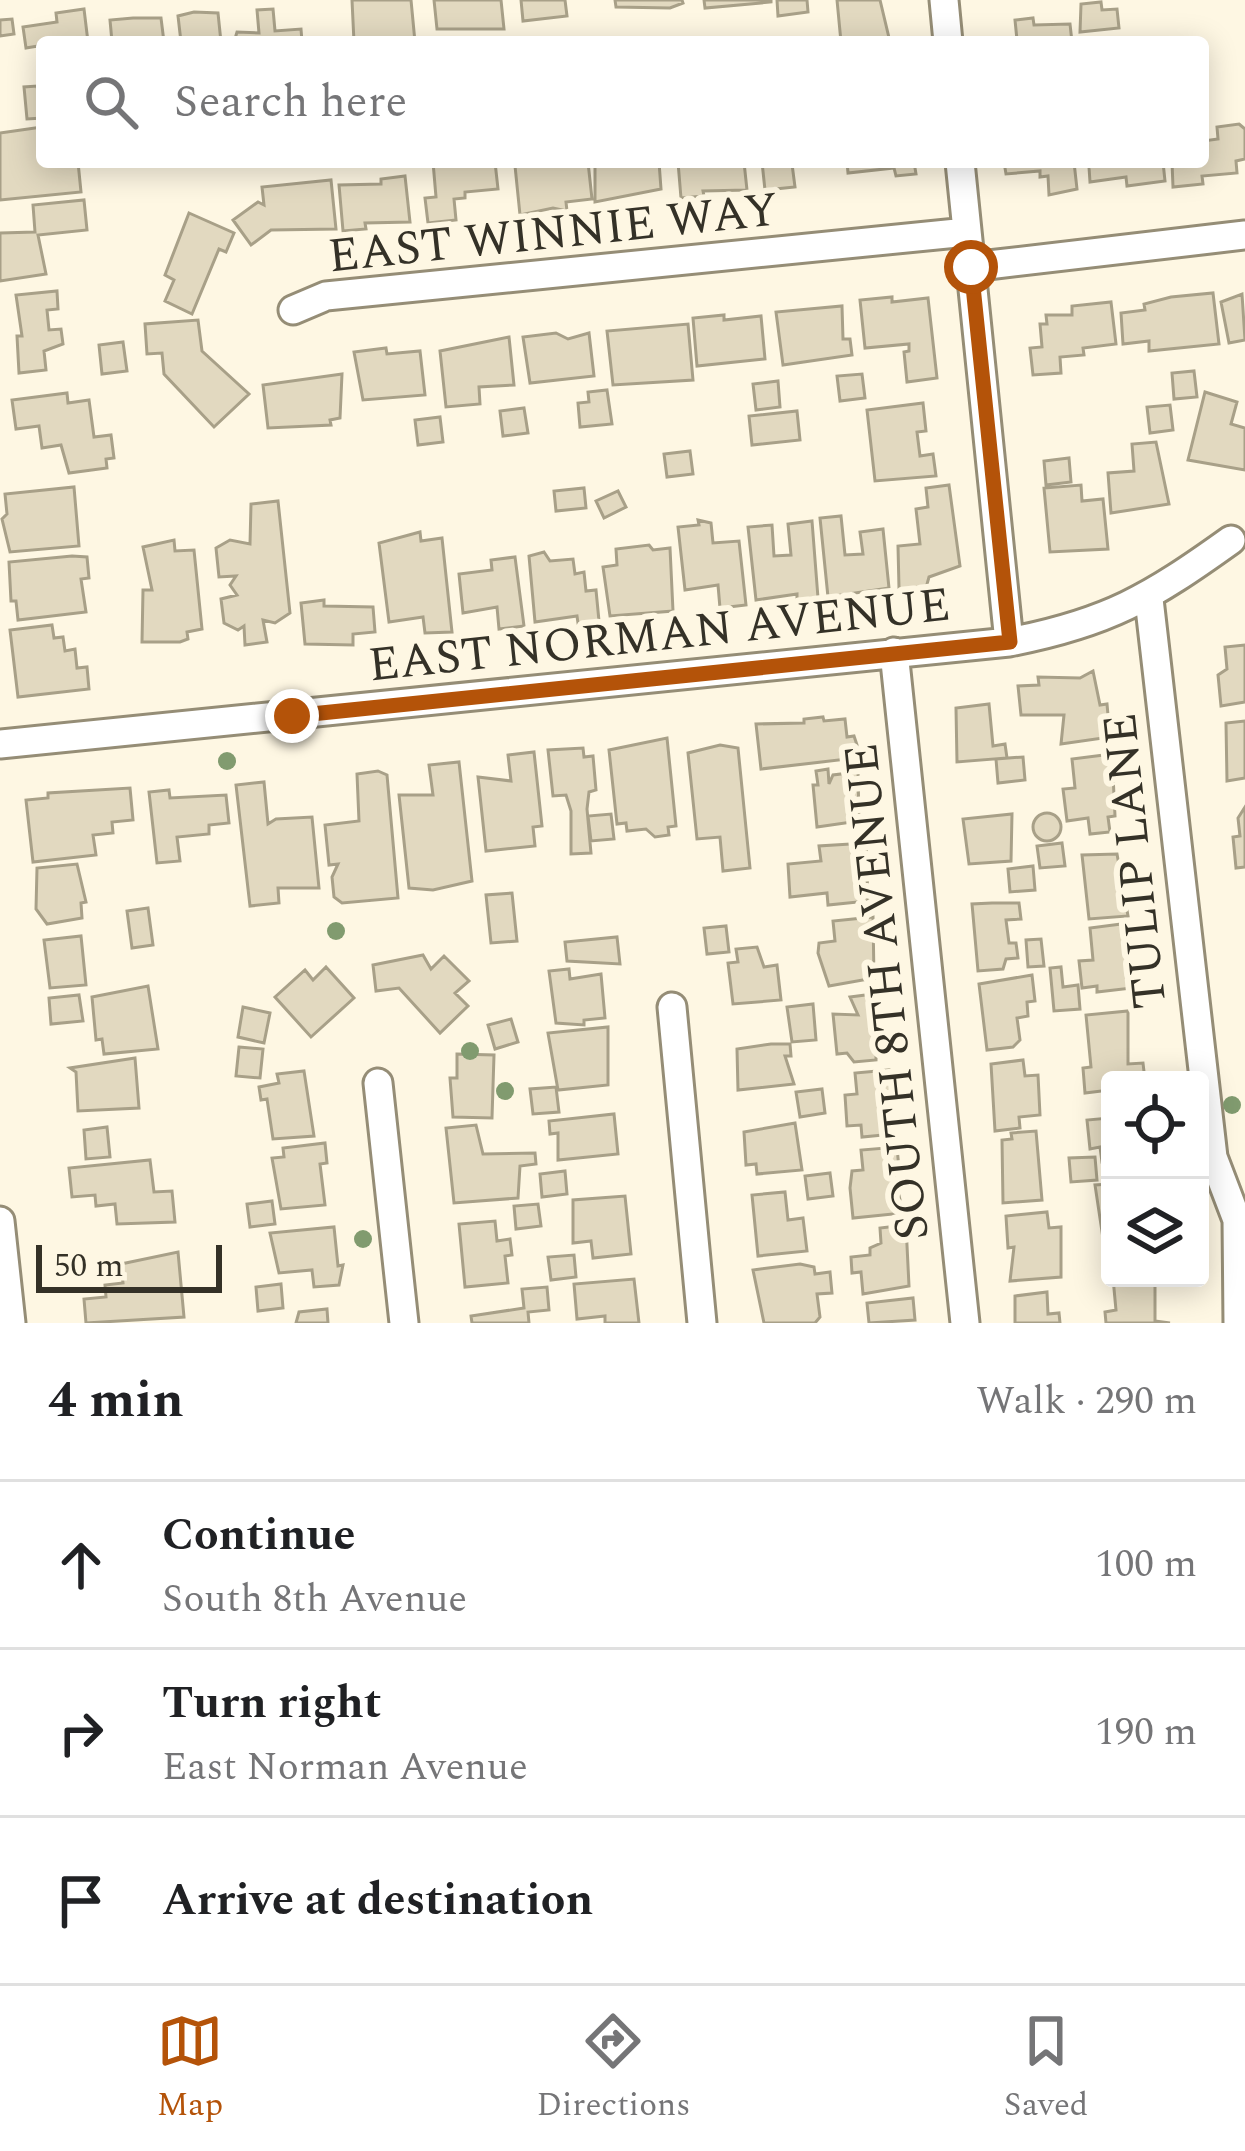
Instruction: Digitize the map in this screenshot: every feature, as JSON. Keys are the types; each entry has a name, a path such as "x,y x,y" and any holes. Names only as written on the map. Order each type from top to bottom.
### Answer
{"street":[{"path":"944,0 947,36"},
{"path":"961,168 1010,642"},
{"name":"EAST WINNIE WAY","path":"293,310 326,296 967,232"},
{"path":"971,267 1245,235"},
{"name":"EAST NORMAN AVENUE","path":"0,744 1010,642 1078,629 1149,599 1231,540"},
{"name":"TULIP LANE","path":"1149,599 1213,1157 1237,1220 1238,1323"},
{"name":"SOUTH 8TH AVENUE","path":"894,652 965,1323"},
{"path":"672,1007 702,1323"},
{"path":"378,1083 404,1323"},
{"path":"0,1221 10,1323"}],"building":[{"path":"352,0 411,0 414,36 354,36"},
{"path":"434,0 501,0 504,29 437,29"},
{"path":"521,0 565,0 567,16 523,21"},
{"path":"615,0 683,3 670,8 616,7"},
{"path":"704,0 771,0 771,2 705,8"},
{"path":"777,0 807,0 808,12 778,16"},
{"path":"837,0 880,0 889,36 840,36"},
{"path":"1101,2 1102,10 1117,9 1119,28 1080,32 1081,4"},
{"path":"84,9 87,36 36,36 36,46 26,48 23,27 57,22 56,13"},
{"path":"273,9 275,31 301,29 302,36 236,36 237,32 259,33 257,10"},
{"path":"218,13 220,36 180,36 178,16"},
{"path":"161,18 163,36 111,36 110,20"},
{"path":"1033,18 1034,25 1070,24 1071,36 1017,36 1015,20"},
{"path":"12,19 14,34 0,36 0,20"},
{"path":"36,86 36,118 27,119 24,87"},
{"path":"1239,124 1245,129 1245,159 1236,161 1237,173 1202,176 1203,184 1173,187 1172,168 1209,168 1209,140 1218,139 1217,127"},
{"path":"36,128 36,168 79,168 81,192 0,200 0,133"},
{"path":"434,168 496,168 498,189 465,192 465,198 454,199 456,220 428,223 425,198 436,197"},
{"path":"515,168 589,168 592,199 566,202 567,211 553,208 520,215"},
{"path":"595,168 659,168 661,189 595,202"},
{"path":"678,168 745,168 747,190 703,191 704,196 681,198"},
{"path":"763,168 793,168 795,187 765,190"},
{"path":"848,168 894,168 848,173"},
{"path":"894,168 915,168 916,174 896,176"},
{"path":"1005,168 1075,168 1077,189 1049,195 1048,176 1040,177 1040,171 1006,174"},
{"path":"1089,168 1164,168 1165,181 1127,186 1126,177 1090,182"},
{"path":"405,176 410,222 365,223 366,229 343,231 339,185 381,184 381,179"},
{"path":"331,180 336,229 271,230 251,245 233,220 258,202 264,205 262,187"},
{"path":"84,200 87,230 38,235 46,274 0,281 0,233 35,232 33,205"},
{"path":"189,213 234,233 226,252 219,249 192,314 165,301 174,280 165,275"},
{"path":"57,291 58,309 47,310 49,330 61,329 63,344 44,351 46,370 19,373 17,336 22,336 16,295"},
{"path":"1213,293 1219,344 1149,351 1149,341 1123,344 1121,313 1145,310 1144,304 1171,297"},
{"path":"1242,294 1245,340 1229,343 1221,302"},
{"path":"892,297 892,302 928,298 937,378 907,382 904,352 909,351 909,344 865,348 860,300"},
{"path":"1111,302 1116,344 1060,357 1061,373 1033,375 1030,348 1042,347 1040,324 1047,324 1046,315 1072,315 1072,306"},
{"path":"842,306 843,339 850,339 852,355 783,365 776,312"},
{"path":"724,315 724,320 761,316 765,359 697,366 693,318"},
{"path":"198,320 202,351 249,394 214,427 164,374 162,353 147,354 145,324"},
{"path":"688,324 693,380 613,385 607,331"},
{"path":"556,333 568,339 589,333 594,376 530,383 523,337"},
{"path":"509,337 514,385 479,387 480,404 446,407 440,351"},
{"path":"123,342 127,371 102,374 99,345"},
{"path":"386,348 387,354 420,351 425,395 363,400 354,352"},
{"path":"1194,371 1197,397 1174,399 1172,373"},
{"path":"342,374 340,418 330,420 331,425 268,428 263,385"},
{"path":"862,374 865,398 840,401 837,376"},
{"path":"778,381 780,407 756,410 753,384"},
{"path":"607,390 612,424 580,427 578,403 589,402 588,392"},
{"path":"1205,392 1237,402 1231,424 1245,428 1245,470 1188,460"},
{"path":"67,393 68,403 89,400 94,437 111,435 114,458 106,459 107,468 69,473 61,445 42,448 39,426 16,429 12,400"},
{"path":"923,403 926,431 917,432 920,456 933,454 936,476 875,481 867,410"},
{"path":"1170,405 1173,430 1150,433 1147,407"},
{"path":"524,408 528,433 503,436 500,411"},
{"path":"797,411 800,440 752,445 749,416"},
{"path":"440,417 443,442 418,445 415,420"},
{"path":"1156,442 1169,504 1111,513 1108,473 1134,471 1132,444"},
{"path":"690,451 693,474 667,477 664,454"},
{"path":"1069,458 1071,482 1046,485 1044,461"},
{"path":"949,485 960,566 929,577 926,588 904,591 899,588 898,546 920,544 916,509 928,507 926,488"},
{"path":"1081,485 1082,501 1103,499 1108,549 1050,552 1044,488"},
{"path":"74,487 79,546 10,552 2,519 7,514 5,494"},
{"path":"584,488 586,508 556,511 554,491"},
{"path":"618,491 626,507 604,518 596,501"},
{"path":"278,501 290,613 275,623 263,620 267,642 245,645 244,626 238,630 224,623 221,599 237,595 230,585 236,576 219,577 216,548 230,540 250,544 251,504"},
{"path":"841,516 845,555 863,554 860,532 883,529 889,588 828,597 820,518"},
{"path":"698,520 711,523 713,543 739,541 746,605 720,608 718,585 685,590 678,527 699,525"},
{"path":"812,521 818,598 797,600 797,594 756,600 748,527 772,525 774,556 791,555 788,524"},
{"path":"420,532 421,541 442,538 452,632 425,633 423,617 389,622 379,543"},
{"path":"174,540 175,551 194,550 202,629 187,632 188,639 180,642 142,642 143,590 152,590 143,547"},
{"path":"649,545 653,550 670,548 673,611 610,616 603,567 617,565 616,549"},
{"path":"544,552 550,561 573,559 575,574 584,572 586,591 596,590 599,621 578,623 577,616 535,622 529,556"},
{"path":"87,557 89,578 81,579 86,612 18,620 16,601 11,601 9,562"},
{"path":"515,557 524,626 499,629 497,607 463,613 459,574 492,570 491,560"},
{"path":"324,600 324,606 373,607 375,632 353,634 353,645 305,644 301,603"},
{"path":"52,625 54,638 63,637 65,651 75,649 77,668 87,667 89,689 18,697 10,630"},
{"path":"1245,645 1245,702 1221,706 1218,675 1227,669 1225,647"},
{"path":"1093,671 1100,705 1107,704 1110,737 1061,744 1064,715 1021,715 1018,686 1039,685 1038,677 1080,678"},
{"path":"989,704 993,746 1005,744 1007,758 957,762 956,708"},
{"path":"823,717 824,721 845,719 847,737 854,736 857,745 856,758 761,769 756,724 804,723 804,719"},
{"path":"1245,721 1245,778 1227,781 1226,723"},
{"path":"667,738 676,826 668,827 669,835 655,837 646,829 627,831 626,823 617,824 609,750"},
{"path":"720,745 738,748 750,868 723,871 720,837 697,839 688,753"},
{"path":"583,748 584,757 593,756 596,790 589,792 587,809 591,853 571,854 571,811 566,795 553,796 548,750"},
{"path":"534,752 542,826 533,827 535,846 486,851 478,777 511,781 508,755"},
{"path":"1112,754 1115,816 1108,817 1110,832 1090,834 1088,818 1067,821 1063,789 1075,788 1072,759"},
{"path":"1023,757 1025,780 998,783 996,759"},
{"path":"459,762 472,881 433,890 409,888 399,795 433,795 429,765"},
{"path":"828,769 829,784 833,775 858,772 859,821 817,827 813,785 818,785 816,771"},
{"path":"378,771 387,775 398,898 342,903 334,897 332,877 338,864 329,865 325,825 359,821 357,774"},
{"path":"264,782 268,824 276,819 312,817 319,888 278,888 279,903 250,906 236,785"},
{"path":"130,788 133,820 112,822 113,833 93,835 96,855 33,862 26,800 48,798 48,793"},
{"path":"169,790 170,798 226,795 229,823 209,825 209,834 177,837 180,861 157,863 149,792"},
{"path":"1245,807 1245,867 1236,868 1233,837 1240,836 1238,818"},
{"path":"1047,813 1057,817 1061,827 1057,837 1047,841 1037,837 1033,827 1037,817"},
{"path":"611,814 614,839 591,841 588,816"},
{"path":"1012,814 1011,861 969,864 963,819"},
{"path":"866,843 868,901 828,905 827,893 790,897 788,864 821,861 819,846"},
{"path":"1062,843 1065,866 1040,868 1037,846"},
{"path":"1117,854 1128,916 1089,919 1082,855"},
{"path":"77,864 86,902 81,903 82,918 47,924 36,909 37,868"},
{"path":"1033,866 1035,890 1010,892 1008,869"},
{"path":"512,893 517,941 491,943 486,895"},
{"path":"1019,903 1021,919 1006,920 1009,943 1016,943 1018,958 1006,959 1003,969 978,971 972,904"},
{"path":"148,908 153,945 132,948 127,911"},
{"path":"873,917 874,978 829,986 818,953 819,943 835,941 833,921"},
{"path":"1129,923 1132,988 1097,992 1097,986 1082,988 1079,961 1093,960 1090,928"},
{"path":"726,926 729,952 707,954 704,928"},
{"path":"81,936 86,985 50,988 44,940"},
{"path":"617,937 620,964 567,961 565,942"},
{"path":"1041,939 1044,966 1028,967 1026,940"},
{"path":"757,947 764,967 777,965 781,1000 733,1004 728,963 738,962 736,949"},
{"path":"423,955 431,969 444,956 469,981 455,993 468,1006 440,1033 399,988 376,991 373,965"},
{"path":"326,967 354,998 311,1037 275,997 305,970 313,980"},
{"path":"1061,967 1063,987 1078,985 1080,1009 1054,1011 1050,968"},
{"path":"569,969 570,979 601,974 605,1018 584,1020 584,1025 556,1023 549,971"},
{"path":"1032,975 1035,1001 1027,1002 1028,1016 1017,1018 1020,1040 1013,1047 987,1050 979,984"},
{"path":"148,986 158,1049 104,1054 102,1039 96,1040 92,997"},
{"path":"881,993 882,1053 876,1054 876,1060 854,1062 847,1053 837,1054 833,1014 858,1015 850,997"},
{"path":"79,995 83,1021 51,1024 49,998"},
{"path":"813,1004 816,1040 792,1042 787,1007"},
{"path":"243,1007 270,1013 264,1043 238,1037"},
{"path":"1128,1011 1128,1064 1143,1063 1144,1071 1101,1071 1101,1091 1085,1093 1083,1068 1091,1067 1086,1015"},
{"path":"511,1019 518,1042 495,1049 488,1025"},
{"path":"608,1027 608,1085 558,1090 548,1033"},
{"path":"790,1044 791,1056 785,1056 794,1084 738,1090 737,1049"},
{"path":"239,1047 263,1049 260,1078 236,1076"},
{"path":"457,1054 494,1055 492,1118 453,1117 450,1078 457,1078"},
{"path":"135,1058 139,1108 78,1111 76,1072 70,1068"},
{"path":"1023,1060 1025,1076 1038,1075 1040,1115 1019,1117 1020,1128 995,1131 991,1064"},
{"path":"889,1070 894,1134 862,1137 861,1125 847,1126 845,1095 857,1094 855,1073"},
{"path":"304,1071 314,1136 273,1139 267,1099 261,1100 259,1087 279,1083 277,1074"},
{"path":"556,1087 559,1112 533,1114 530,1089"},
{"path":"822,1089 825,1113 800,1117 796,1092"},
{"path":"614,1114 618,1154 558,1160 558,1133 550,1134 549,1121"},
{"path":"1101,1119 1101,1154 1100,1147 1090,1149 1087,1120"},
{"path":"795,1123 802,1170 757,1174 756,1164 746,1165 744,1132"},
{"path":"476,1125 483,1154 535,1153 536,1164 520,1166 518,1198 454,1203 446,1128"},
{"path":"107,1127 110,1157 86,1159 84,1130"},
{"path":"1036,1131 1042,1200 1003,1203 1002,1140 1012,1139 1011,1133"},
{"path":"325,1143 327,1163 320,1164 325,1205 281,1209 272,1158 284,1157 283,1148"},
{"path":"897,1147 899,1169 893,1169 903,1213 853,1218 852,1171 863,1170 861,1150"},
{"path":"1095,1157 1097,1180 1071,1182 1069,1158"},
{"path":"150,1160 154,1192 172,1191 175,1222 117,1224 115,1204 96,1206 95,1195 72,1197 69,1168"},
{"path":"565,1171 567,1194 542,1197 540,1174"},
{"path":"830,1173 833,1196 808,1199 805,1176"},
{"path":"1095,1185 1101,1185 1101,1225"},
{"path":"785,1192 788,1220 803,1218 807,1251 758,1256 752,1195"},
{"path":"625,1196 631,1254 593,1258 591,1241 573,1243 573,1200"},
{"path":"272,1201 275,1224 250,1227 247,1204"},
{"path":"538,1204 541,1226 516,1229 514,1206"},
{"path":"1047,1212 1049,1228 1061,1227 1061,1277 1010,1281 1014,1247 1008,1248 1006,1216"},
{"path":"495,1221 497,1241 510,1239 512,1255 505,1256 508,1283 465,1287 459,1224"},
{"path":"906,1225 909,1286 863,1294 861,1272 852,1273 851,1257 870,1255 870,1248 881,1243 880,1228"},
{"path":"334,1227 338,1266 343,1265 339,1285 314,1287 312,1270 279,1273 270,1233"},
{"path":"178,1252 184,1317 86,1323 84,1299 106,1297 105,1285 123,1283 121,1264"},
{"path":"574,1255 576,1277 551,1280 548,1257"},
{"path":"800,1264 814,1267 815,1274 830,1272 832,1293 817,1294 820,1317 815,1323 764,1323 753,1270"},
{"path":"634,1279 639,1323 605,1323 605,1316 577,1319 574,1284"},
{"path":"281,1284 283,1308 258,1311 256,1287"},
{"path":"547,1287 549,1310 528,1312 529,1323 472,1323 471,1316 524,1308 522,1289"},
{"path":"1114,1287 1155,1287 1155,1321 1170,1323 1106,1323 1105,1312 1116,1310"},
{"path":"1047,1292 1048,1314 1059,1313 1060,1323 1015,1323 1015,1296"},
{"path":"913,1298 915,1320 869,1323 867,1303"},
{"path":"327,1309 328,1323 296,1323 299,1312"}],"route":[{"path":"292,716 1010,642 971,267"}]}
